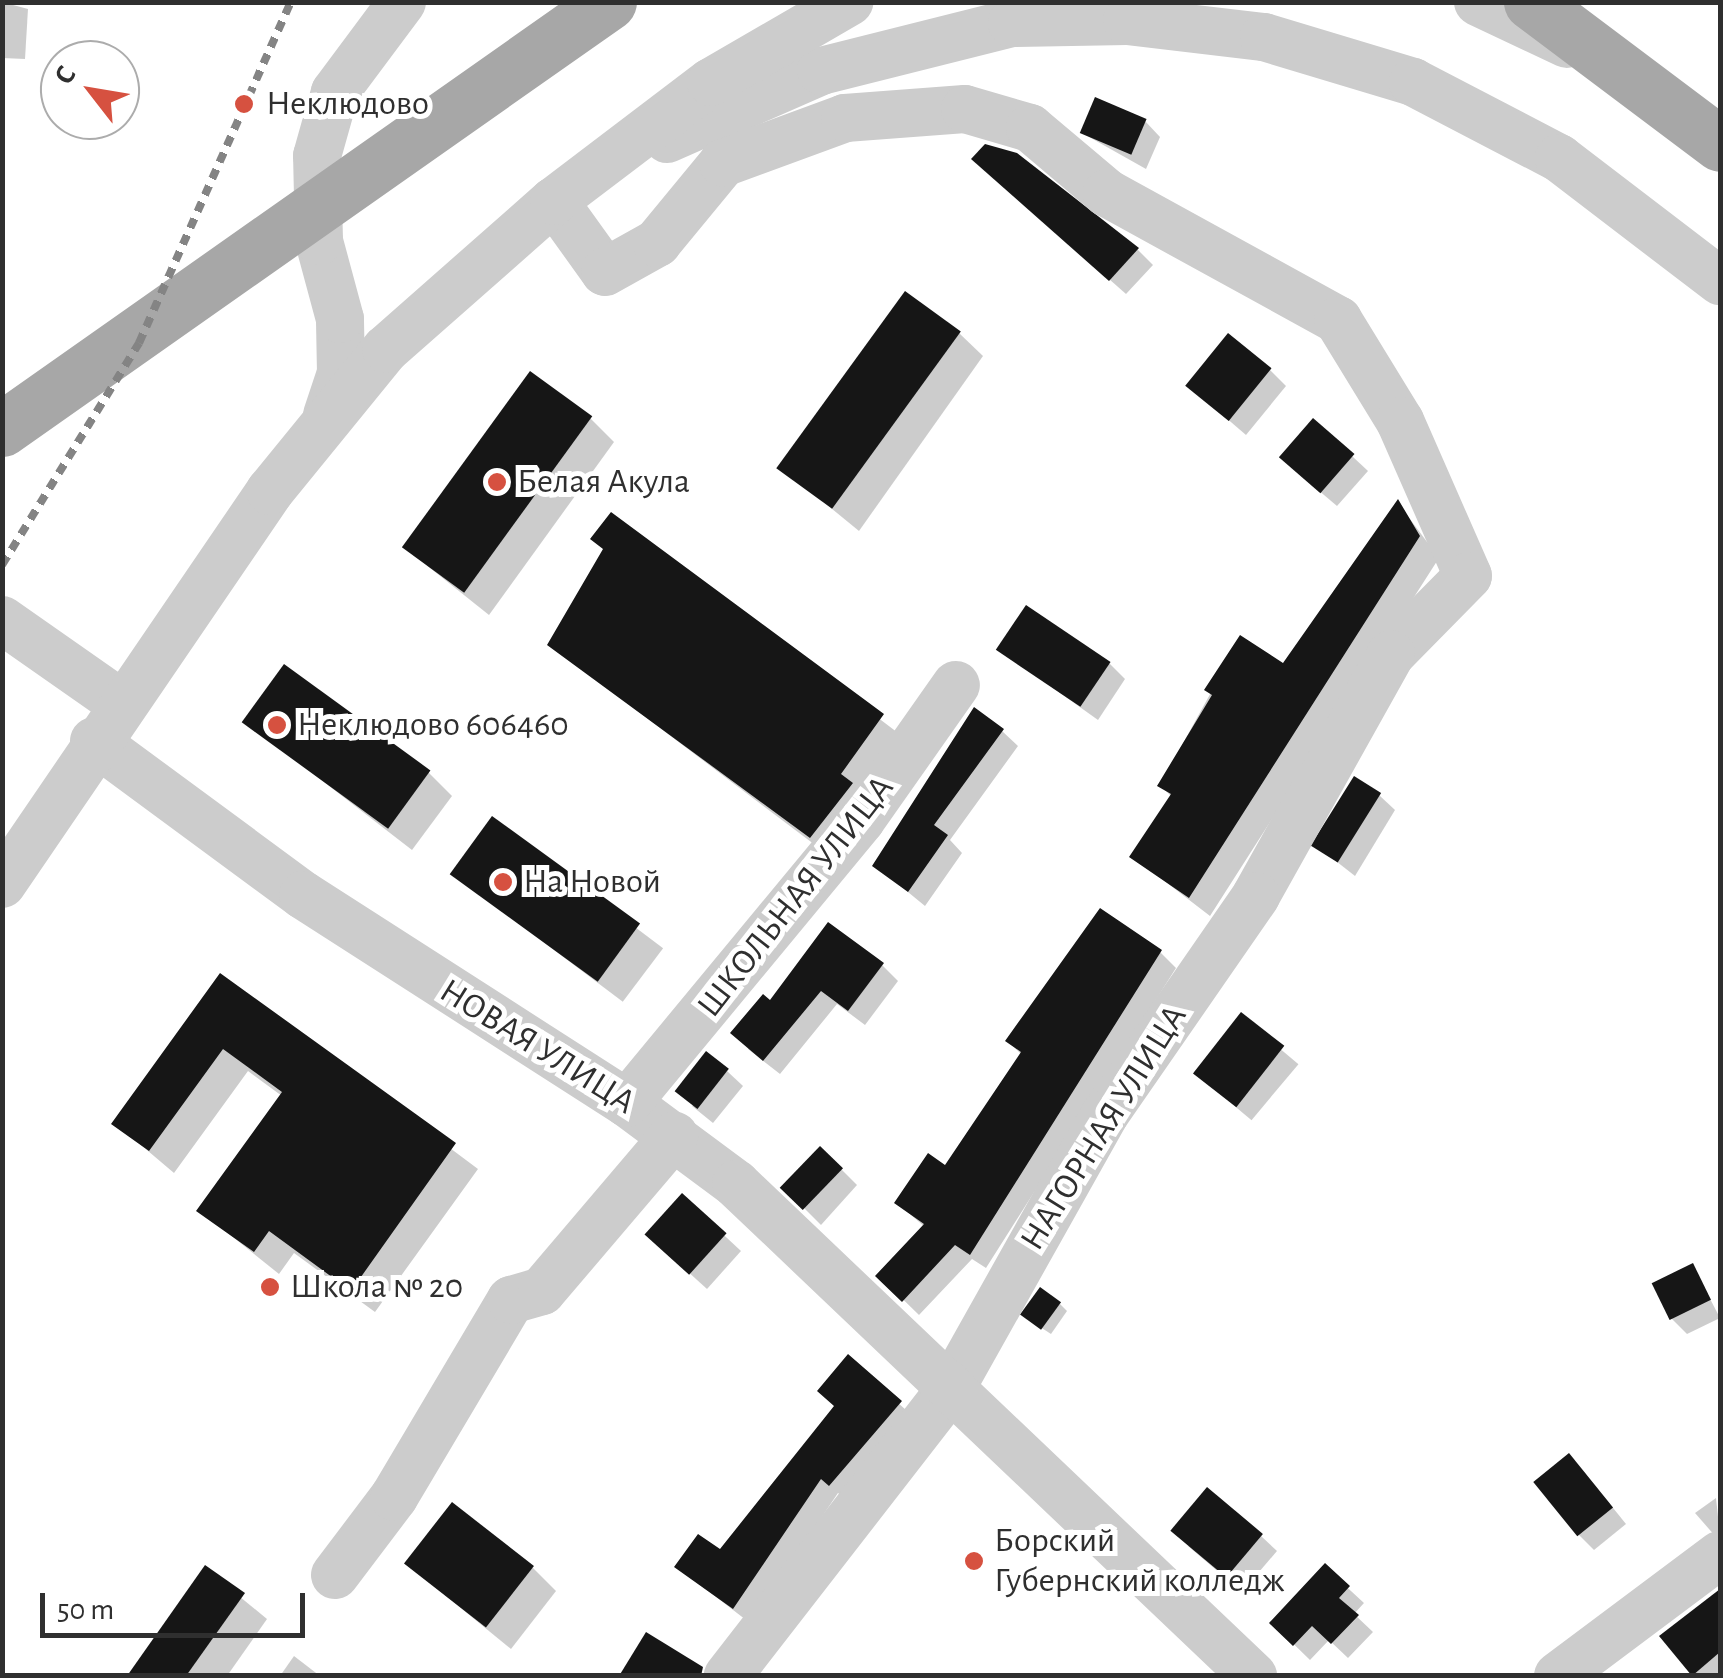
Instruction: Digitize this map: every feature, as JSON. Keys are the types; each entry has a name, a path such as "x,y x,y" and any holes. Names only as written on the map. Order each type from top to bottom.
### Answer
{"main road":[{"path":"2,429 609,2"},
{"path":"1530,2 1720,144"}],"street":[{"path":"325,424 341,373 340,320 319,241 318,156 335,92 402,2"},
{"path":"2,884 120,702 325,424 386,350 554,201 711,82 849,2"},
{"path":"1478,2 1626,77"},
{"path":"592,173 821,71 1012,24 1128,20 1264,37 1413,82 1559,158 1720,281"},
{"name":"НАГОРНАЯ УЛИЦА","path":"554,201 605,272 658,244 723,163 845,118 965,109 1030,128 1107,194 1338,320 1400,421 1468,576 1391,654 1256,896 1104,1114 952,1386 728,1676"},
{"path":"2,620 120,702"},
{"name":"ШКОЛЬНАЯ УЛИЦА","path":"628,1102 861,820 956,684"},
{"name":"НОВАЯ УЛИЦА","path":"94,742 303,895 628,1102 674,1136 952,1386 1253,1676"},
{"path":"334,1575 394,1497 511,1300 542,1291 674,1136"},
{"path":"1558,1676 1720,1556"}],"building":[{"path":"1095,97 1147,119 1131,155 1080,133"},
{"path":"985,144 1017,153 1139,248 1109,281 971,159"},
{"path":"905,291 961,332 832,509 776,468"},
{"path":"1228,333 1272,368 1229,421 1185,386"},
{"name":"Белая Акула","path":"530,371 592,416 464,593 402,547"},
{"path":"1313,418 1355,454 1320,493 1279,457"},
{"path":"1398,499 1420,536 1189,898 1129,857 1171,794 1157,786 1212,695 1204,690 1240,635 1283,663"},
{"path":"611,512 884,714 841,774 853,783 810,838 547,645 603,549 590,539"},
{"path":"1026,605 1111,662 1080,707 996,650"},
{"path":"284,664 430,770 388,829 242,722"},
{"path":"974,707 1004,729 934,825 948,835 908,892 872,866"},
{"path":"1354,776 1381,793 1338,862 1311,846"},
{"path":"492,816 640,924 598,982 450,874"},
{"path":"1100,908 1162,950 970,1255 955,1245 902,1302 875,1276 924,1224 894,1203 928,1153 945,1165 1021,1052 1005,1041"},
{"path":"828,922 884,963 848,1011 821,991 763,1061 730,1033 763,994 770,1000"},
{"path":"220,973 456,1143 351,1291 269,1231 254,1252 196,1211 282,1092 223,1049 149,1151 111,1124"},
{"path":"1241,1012 1284,1046 1236,1107 1193,1073"},
{"path":"706,1051 729,1069 697,1109 675,1091"},
{"path":"820,1146 843,1168 803,1210 780,1188"},
{"path":"682,1193 727,1233 689,1275 645,1235"},
{"path":"1693,1263 1711,1300 1670,1320 1652,1283"},
{"path":"1040,1287 1061,1302 1041,1330 1020,1315"},
{"path":"848,1354 902,1401 829,1486 821,1479 733,1609 674,1567 698,1534 720,1549 834,1406 817,1391"},
{"path":"1569,1453 1613,1507 1577,1536 1533,1482"},
{"path":"1207,1487 1263,1534 1226,1578 1170,1531"},
{"path":"452,1502 534,1566 486,1627 404,1563"},
{"path":"1325,1563 1350,1586 1339,1598 1359,1615 1331,1644 1312,1626 1293,1646 1269,1623"},
{"path":"205,1565 245,1593 186,1676 127,1676"},
{"path":"1720,1589 1720,1652 1692,1676 1659,1636"},
{"path":"646,1632 703,1667 701,1676 619,1676"}],"railway":[{"path":"2,565 139,343 291,2"}],"place":[{"name":"Неклюдово","path":"244,104"},
{"name":"Белая Акула","path":"497,482"},
{"name":"Неклюдово 606460","path":"277,725"},
{"name":"На Новой","path":"503,882"},
{"name":"Школа № 20","path":"270,1287"},
{"name":"Борский Губернский колледж","path":"974,1561"}]}
